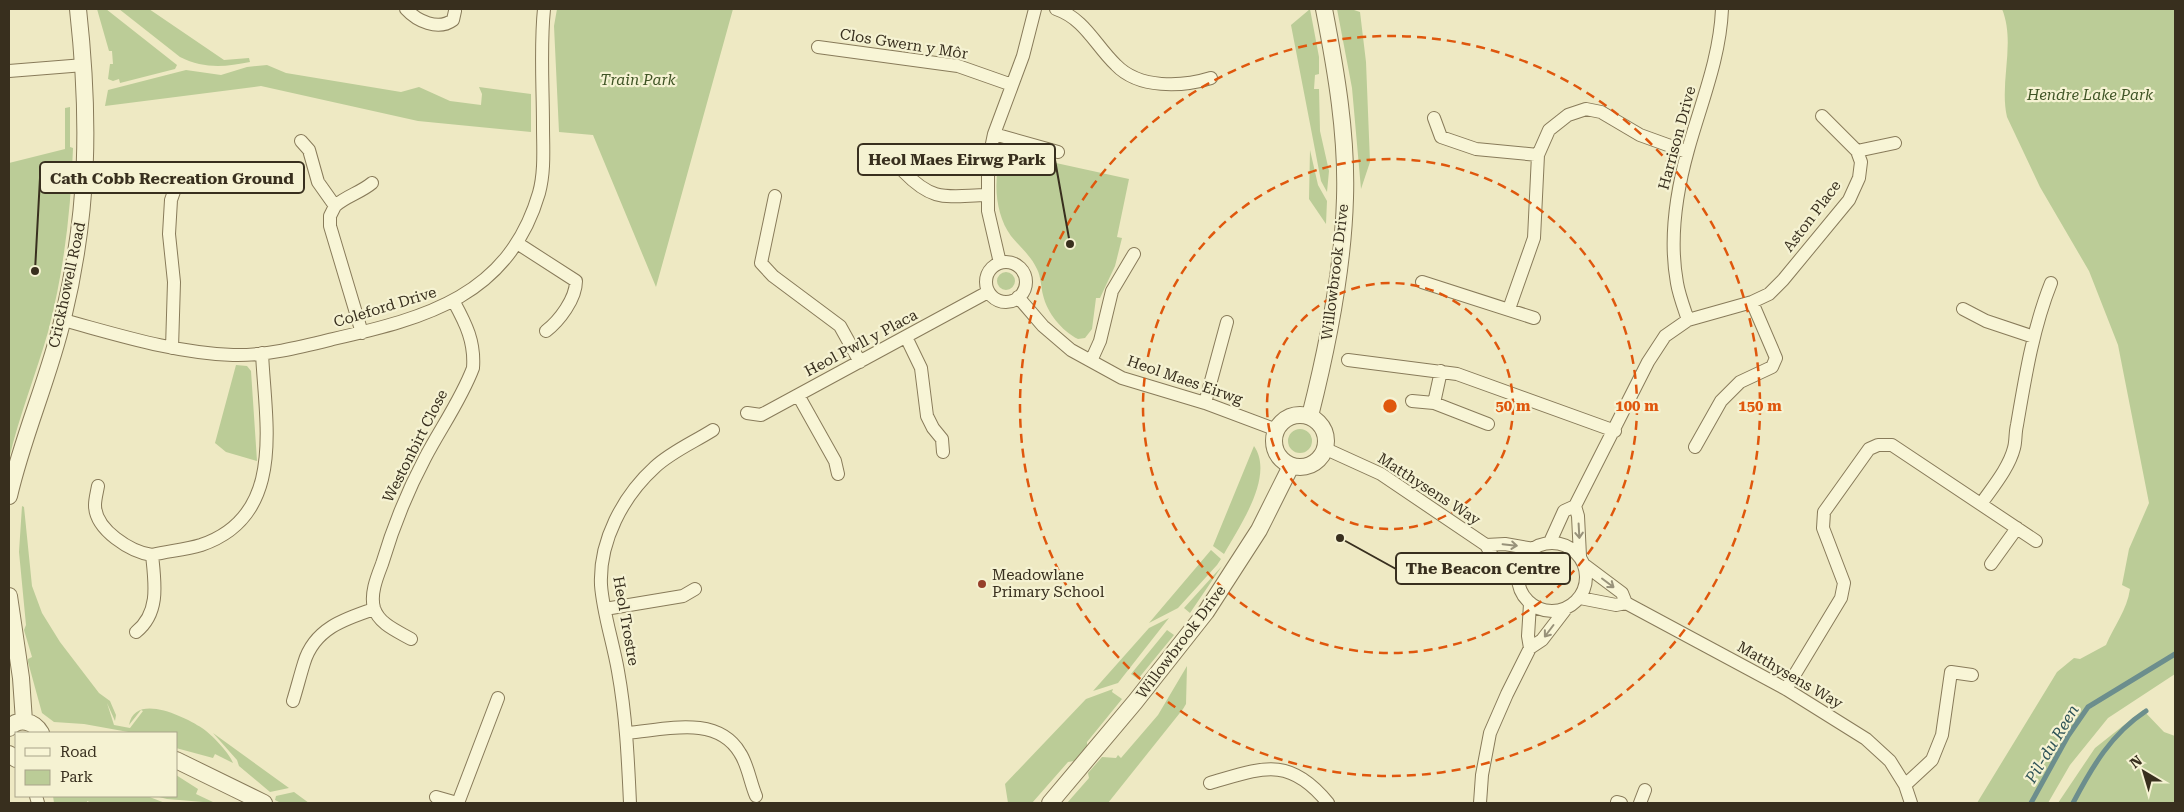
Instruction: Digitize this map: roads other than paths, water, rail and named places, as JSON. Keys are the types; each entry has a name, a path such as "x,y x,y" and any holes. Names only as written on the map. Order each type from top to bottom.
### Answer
{"street":[{"name":"Crickhowell Road","path":"9,496 20,450 35,414 63,320 79,243 84,204 87,124 84,65 78,9"},
{"path":"406,9 418,19 432,24 446,25 453,20 455,11"},
{"name":"Coleford Drive","path":"63,320 172,348 234,355 262,353 362,333 420,316 454,302 497,269 526,228 539,192 544,162 544,9"},
{"path":"1000,263 987,195 988,163 994,134 1023,56 1035,9"},
{"path":"1056,9 1079,21 1116,65 1138,79 1153,82 1192,84 1211,78"},
{"name":"Willowbrook Drive","path":"1310,416 1335,294 1345,196 1338,94 1324,9"},
{"name":"Harrison Drive","path":"1688,320 1677,285 1674,241 1678,198 1687,152 1712,72 1721,26 1722,9"},
{"name":"Clos Gwern y Môr","path":"818,47 958,66 1012,85"},
{"path":"9,72 84,65"},
{"path":"1509,309 1534,238 1538,155 1549,130 1568,115 1586,109 1601,112 1640,135 1687,152"},
{"path":"1822,116 1857,151 1895,143"},
{"path":"1434,118 1440,137 1476,149 1538,155"},
{"path":"994,134 1058,152"},
{"path":"301,140 309,150 318,182 335,206"},
{"name":"Aston Place","path":"1688,320 1752,302 1769,294 1783,280 1849,200 1859,178 1861,162 1857,151"},
{"path":"904,172 916,184 933,195 943,197 987,195"},
{"path":"172,348 174,282 169,234 171,200 177,183"},
{"path":"362,333 330,226 330,216 335,206 344,198 361,192 372,183"},
{"path":"775,196 761,263 773,276 840,326 860,362"},
{"path":"517,243 576,281 576,289 556,323 546,331"},
{"path":"1091,361 1100,341 1112,291 1134,254"},
{"path":"1000,263 1012,263 1024,274 1025,287 1018,298 1007,302 998,301 988,292 986,276 989,270 1000,263"},
{"path":"1422,282 1534,318"},
{"path":"1980,504 2005,468 2014,449 2016,428 2034,337 2043,303 2051,283"},
{"name":"Heol Pwll y Placa","path":"748,413 760,415 988,292"},
{"name":"Heol Maes Eirwg","path":"1018,298 1056,338 1091,361 1122,378 1205,403 1276,430"},
{"name":"Westonbirt Close","path":"374,608 375,584 404,500 473,368 474,353 472,339 454,302"},
{"path":"1695,447 1721,401 1740,382 1772,368 1776,358 1752,302"},
{"path":"1963,309 1986,322 2034,337"},
{"path":"1518,580 1521,562 1534,549 1550,542 1564,511 1575,506 1615,431 1648,362 1665,336 1688,320"},
{"path":"1205,403 1227,322"},
{"path":"906,337 921,368 927,416 933,428 942,439 943,452"},
{"path":"98,486 95,506 104,526 127,545 152,555 200,545 225,532 247,510 258,493 264,477 267,452 262,353"},
{"path":"1348,360 1441,370 1458,374 1615,431"},
{"path":"1434,403 1441,370"},
{"path":"798,395 835,461 838,474"},
{"path":"1412,401 1434,403 1488,424"},
{"path":"1295,415 1310,416 1321,424 1326,433 1326,449 1318,460 1310,465 1302,467 1291,466 1284,462 1275,449 1274,435 1276,430 1286,418 1295,415"},
{"name":"Heol Trostre","path":"630,803 627,733 619,679 601,586 602,562 611,530 620,511 642,481 656,466 713,430"},
{"path":"1786,689 1841,598 1844,583 1823,528 1824,512 1869,449 1878,445 1892,445 2036,541"},
{"name":"Matthysens Way","path":"1326,449 1381,474 1486,545 1495,561 1518,580 1523,595 1530,604"},
{"name":"Willowbrook Drive","path":"1050,803 1135,702 1223,589 1259,530 1291,466"},
{"path":"1480,803 1482,775 1490,733 1530,648 1542,640 1565,610 1580,598 1587,578 1575,506"},
{"path":"1991,564 2017,528"},
{"name":"Matthysens Way","path":"1550,542 1571,548 1583,561 1622,593 1626,603 1786,689 1866,739 1890,761 1905,785 1911,803"},
{"name":"Matthysens Way","path":"1486,545 1505,544 1534,549"},
{"path":"136,632 146,624 153,608 155,579 152,555"},
{"path":"605,609 683,596 695,589"},
{"path":"9,596 21,678 24,721"},
{"name":"Matthysens Way","path":"1580,598 1616,606 1626,603"},
{"path":"1530,648 1528,636 1530,604 1541,610 1553,612 1565,610"},
{"path":"293,701 303,664 318,637 328,628 342,620 374,608 388,627 411,639"},
{"path":"1905,785 1932,760 1936,752 1942,735 1951,672 1972,675"},
{"path":"436,797 458,803 498,698"},
{"path":"9,728 18,722 24,721 36,726 40,732"},
{"path":"627,733 698,727 711,729 725,735 742,754 756,796"},
{"path":"178,761 264,803"},
{"path":"1210,783 1260,769 1274,768 1304,779 1328,803"},
{"path":"1640,803 1645,790"}],"waterway":[{"name":"Pil-du Reen","path":"2031,803 2068,736 2088,707 2175,654"},
{"path":"2073,803 2103,752 2122,730 2146,711"}],"place":[{"name":"Heol Maes Eirwg Park","path":"1070,244"},
{"name":"Cath Cobb Recreation Ground","path":"35,271"},
{"name":"The Beacon Centre","path":"1340,538"},
{"name":"Meadowlane Primary School","path":"982,584"}],"park label":[{"name":"Train Park","path":"638,80"},
{"name":"Hendre Lake Park","path":"2090,95"}]}
